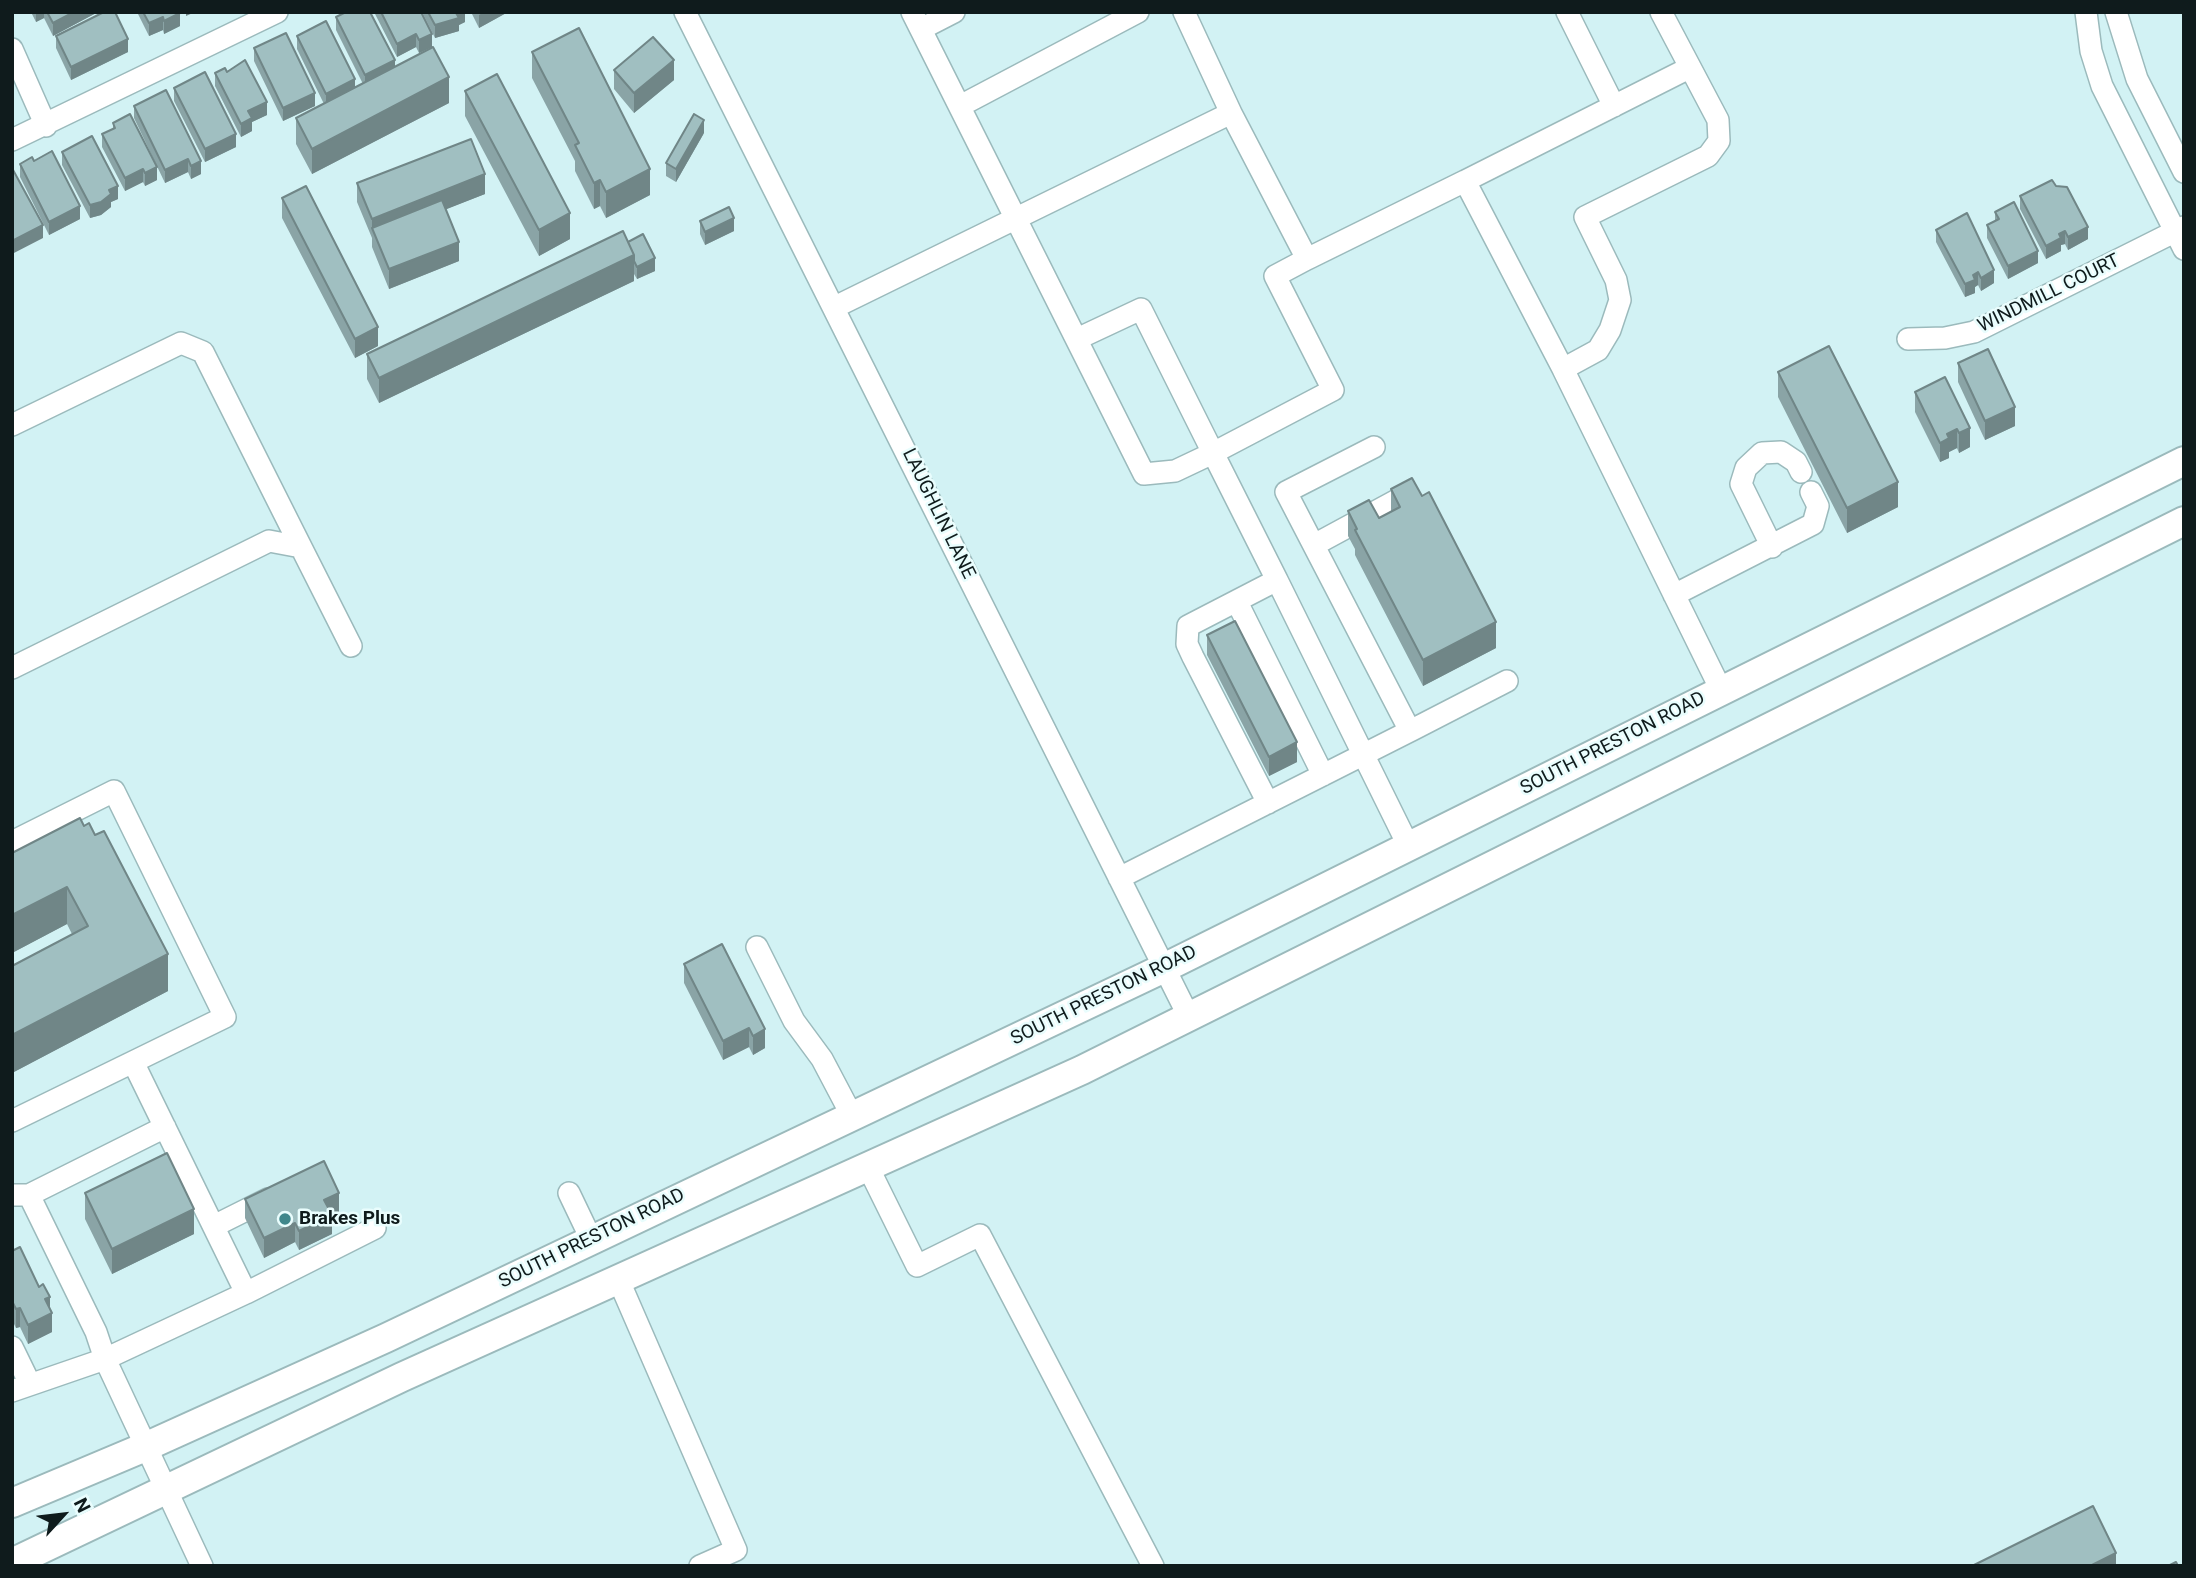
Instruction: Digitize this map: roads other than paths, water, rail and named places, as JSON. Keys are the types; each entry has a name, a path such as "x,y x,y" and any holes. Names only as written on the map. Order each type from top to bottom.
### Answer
{"main road":[{"name":"SOUTH PRESTON ROAD","path":"12,1503 145,1447 387,1338 590,1239 1164,968 2184,461"},
{"path":"12,1563 402,1377 869,1168 1189,1017 2184,521"}],"street":[{"path":"12,140 46,126 277,12"},
{"name":"LAUGHLIN LANE","path":"685,12 1189,1017"},
{"path":"954,12 917,21 1144,474 1175,471 1333,390 1275,276 1689,68"},
{"path":"960,106 1138,12"},
{"path":"1184,12 1231,113 1307,259"},
{"path":"1567,12 1614,106"},
{"path":"1563,369 1598,350 1610,330 1620,300 1616,280 1584,217 1708,156 1719,141 1717,120 1661,12"},
{"path":"2086,12 2091,51 2102,86 2181,236"},
{"path":"2116,12 2137,79 2184,172"},
{"path":"12,49 46,126"},
{"path":"835,307 1231,113"},
{"path":"1465,181 1563,369 1721,690"},
{"name":"WINDMILL COURT","path":"1908,339 1945,338 1974,332 2181,236"},
{"path":"1077,339 1141,309 1409,847"},
{"path":"12,425 181,343 203,352 351,646"},
{"path":"1374,447 1286,492 1410,731"},
{"path":"1772,547 1741,484 1746,468 1762,453 1780,452 1796,462 1801,472"},
{"path":"1674,595 1813,524 1818,506 1811,492"},
{"path":"1314,545 1399,499"},
{"path":"12,668 269,541 301,547"},
{"path":"1268,803 1187,644 1188,626 1277,580"},
{"path":"1237,602 1323,775"},
{"path":"1119,878 1507,681"},
{"path":"12,842 114,791 225,1017 12,1121"},
{"path":"757,947 794,1021 821,1059 852,1116"},
{"path":"133,1062 246,1293"},
{"path":"165,1127 20,1195 105,1359 202,1566"},
{"path":"869,1168 916,1266 980,1235 1153,1566"},
{"path":"214,1226 282,1192"},
{"path":"569,1193 590,1239"},
{"path":"12,1347 21,1387 105,1359 246,1293 375,1228"},
{"path":"618,1281 736,1550 700,1566"}],"place":[{"name":"Brakes Plus","path":"285,1219"}]}
